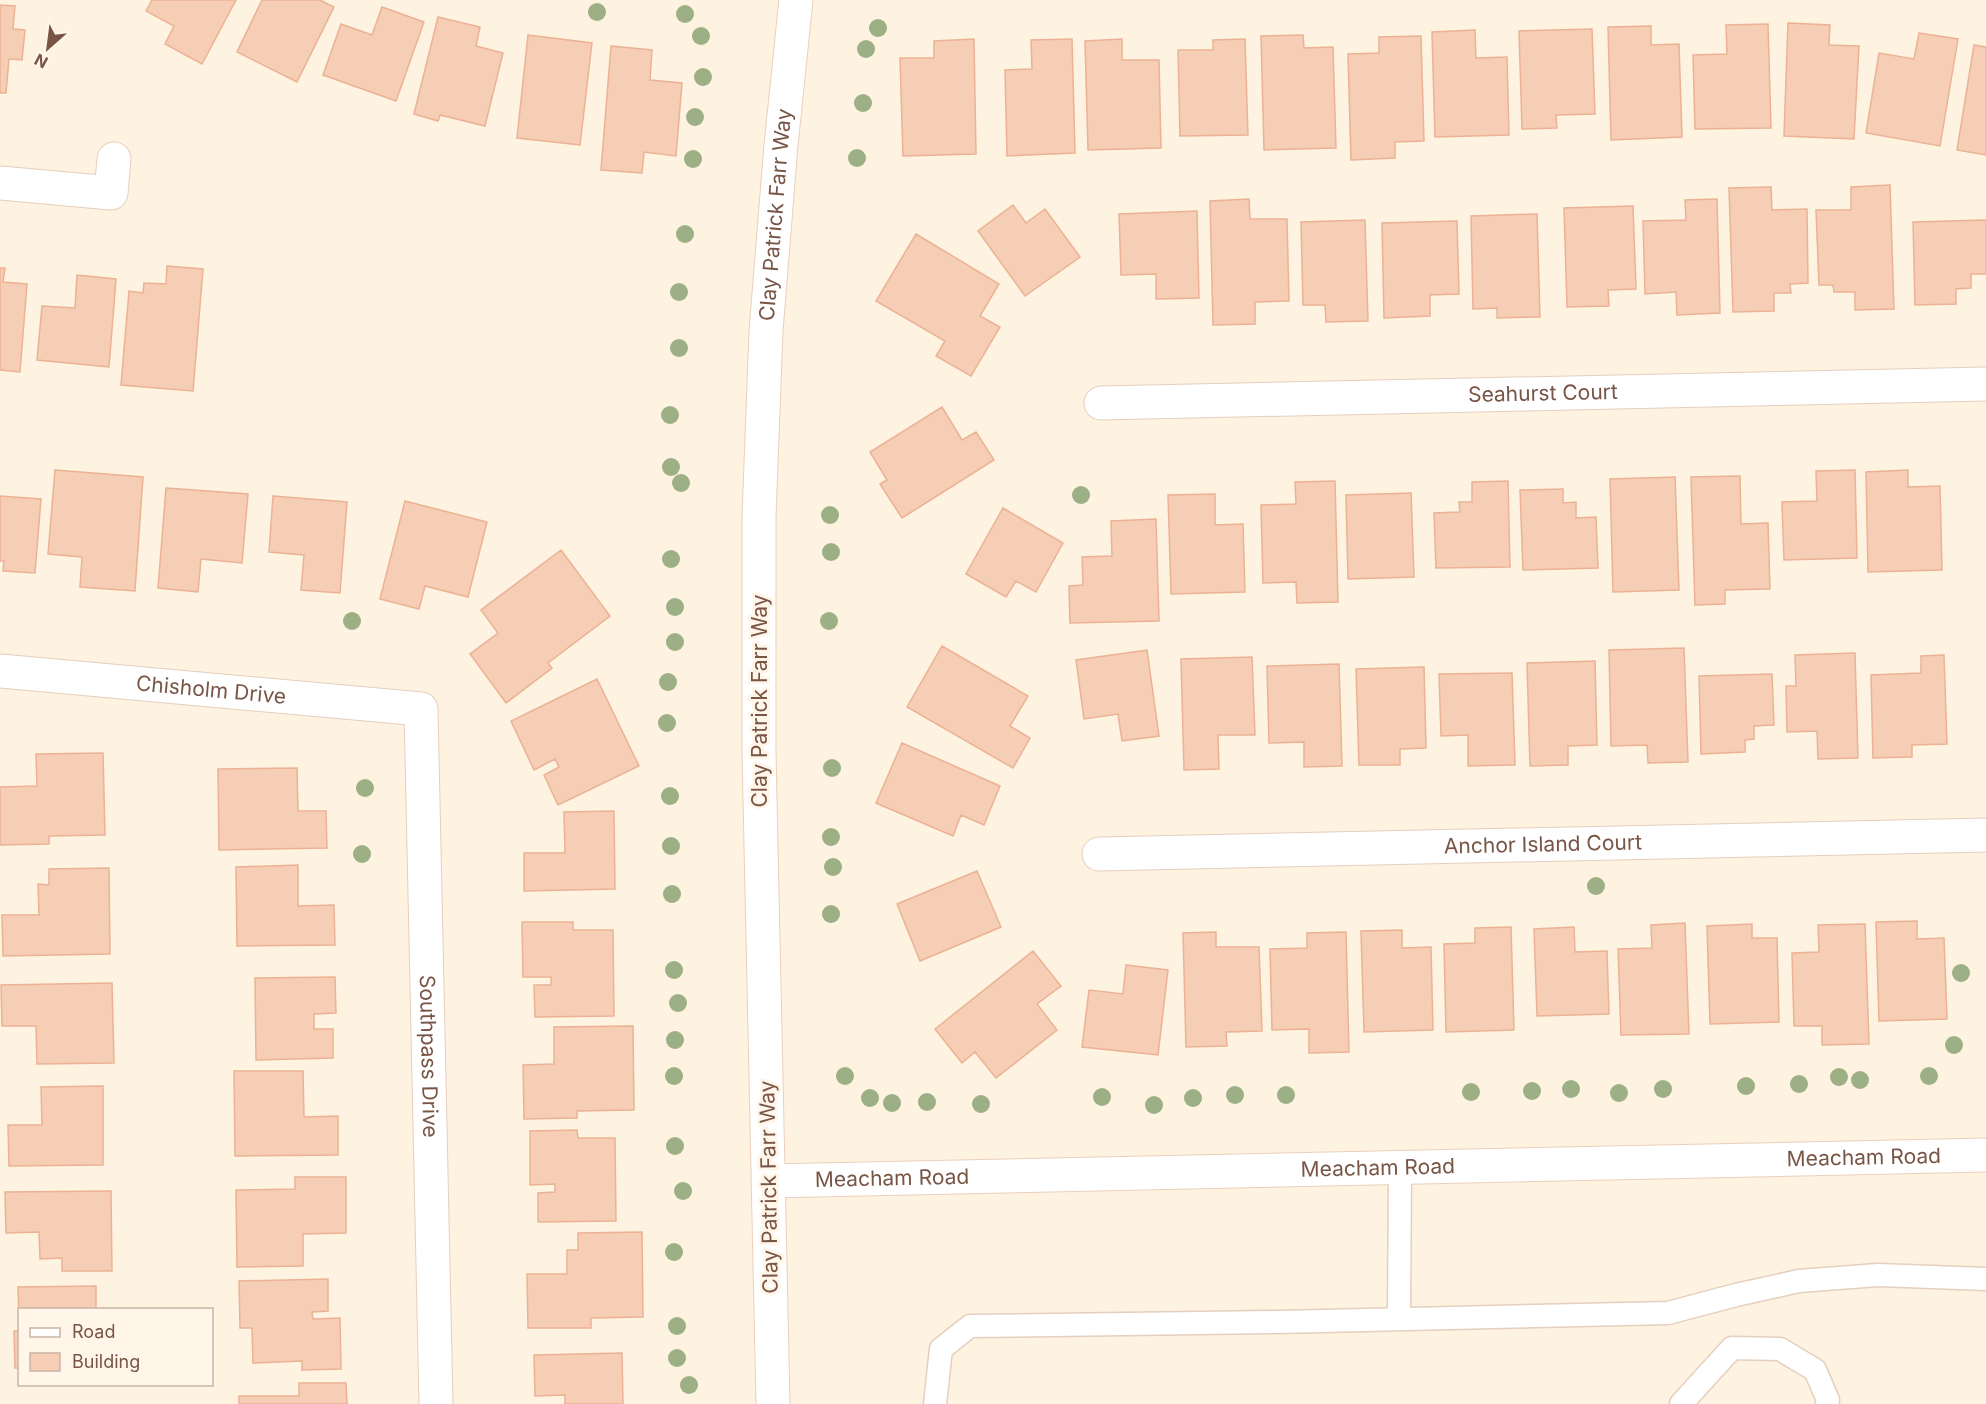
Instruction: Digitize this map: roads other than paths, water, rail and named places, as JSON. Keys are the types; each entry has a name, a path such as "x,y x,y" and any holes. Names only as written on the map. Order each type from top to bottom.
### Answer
{"street":[{"name":"Clay Patrick Farr Way","path":"773,1404 759,752 759,517 766,331 781,145 796,0"},
{"path":"0,183 111,193 114,159"},
{"name":"Seahurst Court","path":"1101,403 1986,384"},
{"name":"Chisholm Drive","path":"0,670 421,709"},
{"name":"Southpass Drive","path":"421,709 436,1404"},
{"name":"Anchor Island Court","path":"1099,854 1986,835"},
{"name":"Meacham Road","path":"769,1181 1986,1155"}],"lane":[{"path":"1399,1319 1400,1168"},
{"path":"934,1404 941,1349 969,1326 1668,1314 1736,1295 1799,1281 1878,1275 1986,1279"},
{"path":"1681,1404 1732,1348 1780,1349 1815,1370 1828,1400 1827,1404"}]}
